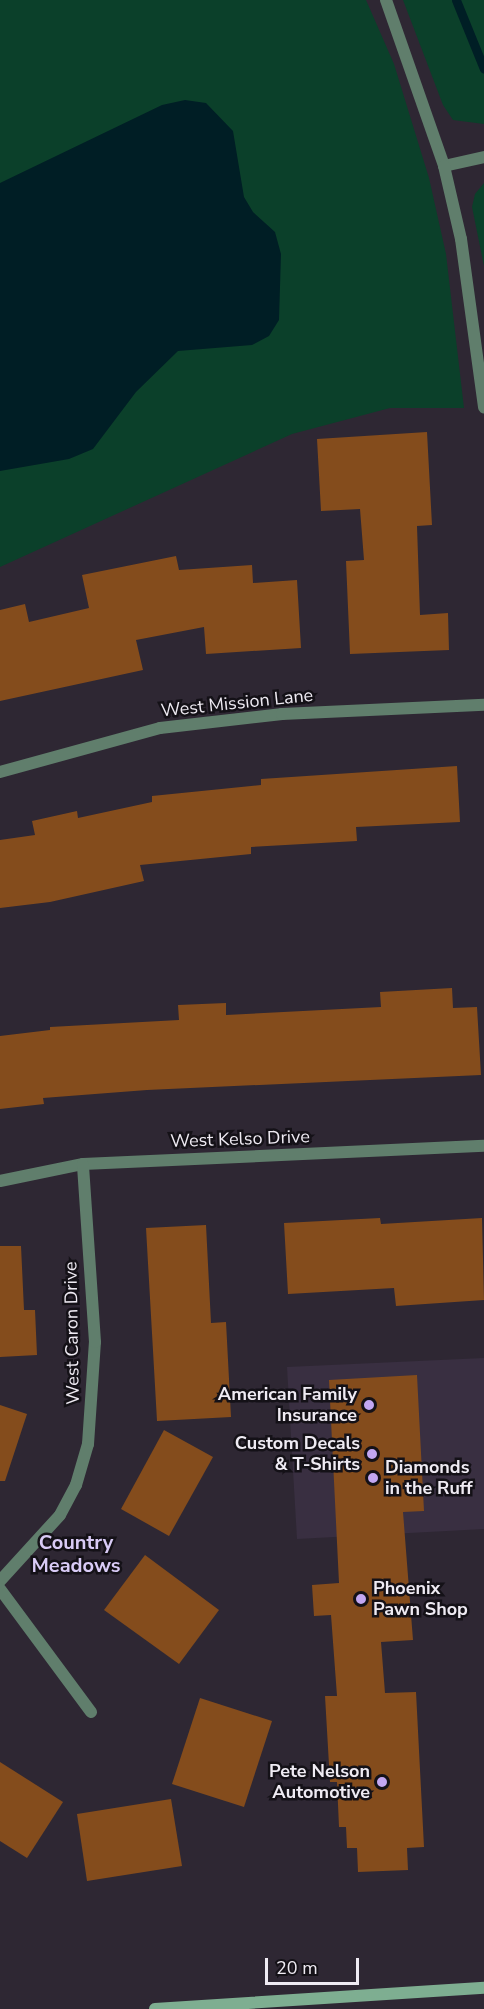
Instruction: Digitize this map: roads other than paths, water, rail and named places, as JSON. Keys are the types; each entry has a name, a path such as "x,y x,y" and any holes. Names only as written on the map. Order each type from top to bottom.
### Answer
{"main road":[{"path":"155,2009 484,1988"}],"street":[{"path":"386,0 444,166 461,239 484,407"},
{"path":"444,166 484,157"},
{"name":"West Mission Lane","path":"0,772 160,728 282,714 484,705"},
{"name":"West Kelso Drive","path":"0,1181 83,1164 484,1146"},
{"name":"West Caron Drive","path":"0,1581 60,1515 76,1485 88,1444 94,1342 83,1164"},
{"path":"0,1589 91,1712"}],"water":[{"path":"185,100 206,103 233,131 244,197 253,212 275,232 281,254 279,320 269,336 252,345 178,351 136,392 93,449 69,459 0,471 0,183 162,105"}],"waterway":[{"path":"456,0 484,69"}],"place":[{"name":"American Family Insurance","path":"369,1405"},
{"name":"Custom Decals & T-Shirts","path":"372,1454"},
{"name":"Diamonds in the Ruff","path":"373,1478"},
{"name":"Phoenix Pawn Shop","path":"361,1599"},
{"name":"Pete Nelson Automotive","path":"382,1782"}],"district":[{"name":"Country Meadows","path":"76,1554"}]}
